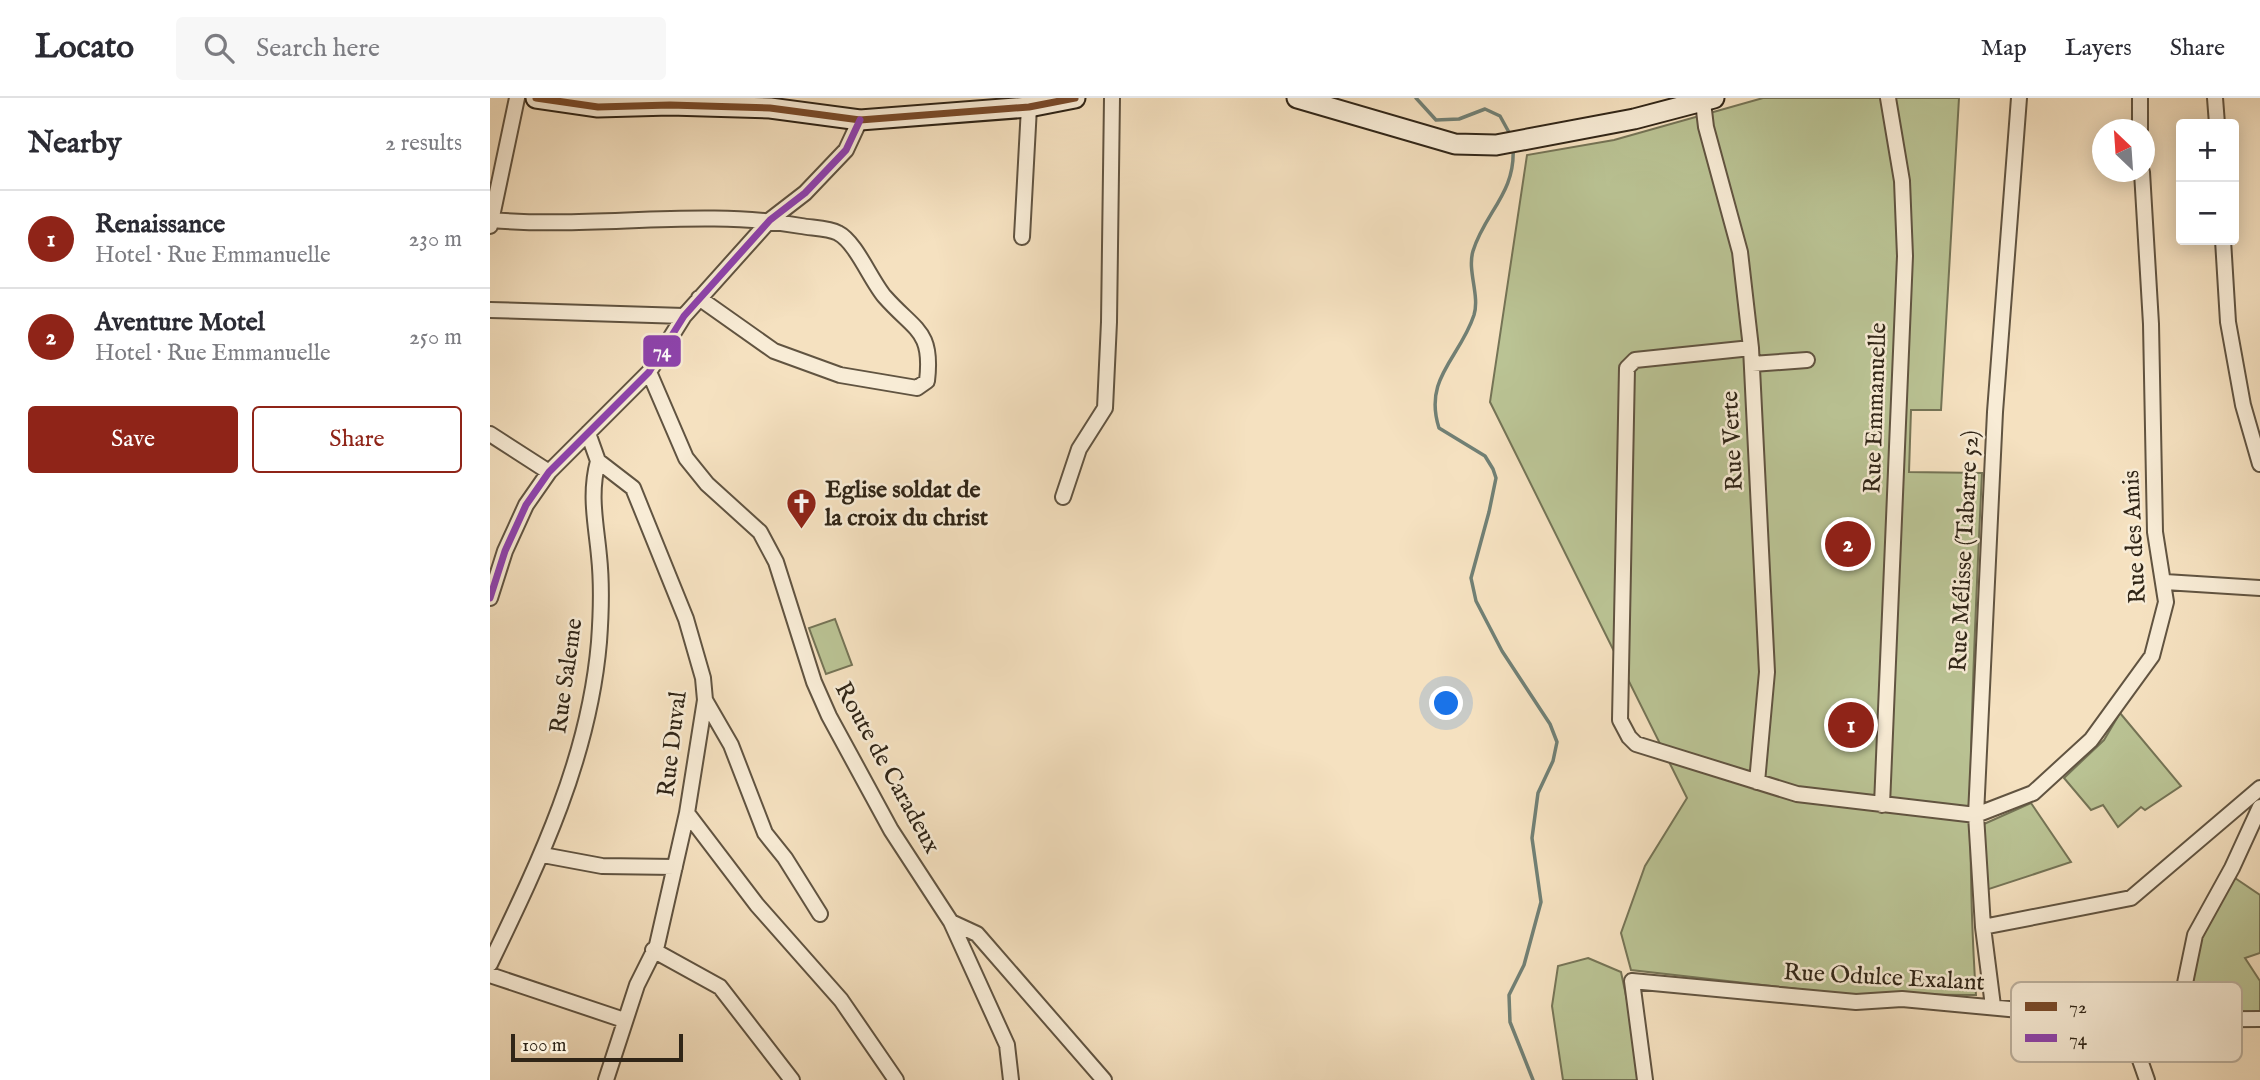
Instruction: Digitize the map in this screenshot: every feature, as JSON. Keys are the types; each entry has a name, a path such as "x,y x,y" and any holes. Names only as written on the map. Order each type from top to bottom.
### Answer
{"street":[{"path":"517,98 491,223 546,225 770,220 838,233 853,248 884,296 922,332 930,358 928,382 917,388 840,375 774,351 699,299"},
{"path":"536,98 598,107 670,105 770,108 860,120 1029,107 1075,98"},
{"path":"1063,497 1079,449 1105,408 1112,98"},
{"path":"1297,98 1455,144 1514,142 1709,100"},
{"name":"Rue Emmanuelle","path":"1882,805 1905,256 1902,181 1888,98"},
{"name":"Rue Mélisse (Tabarre 52)","path":"1993,1006 1983,927 1976,816 1995,412 2019,98"},
{"path":"2140,98 2140,119"},
{"path":"2215,98 2217,119"},
{"name":"Rue Verte","path":"1709,100 1706,127 1740,252 1751,348 1767,672 1757,782"},
{"path":"1021,237 1029,107"},
{"path":"490,598 506,551 526,506 550,472 649,372 684,316 770,220 805,193 846,149 860,120"},
{"name":"Rue des Amis","path":"1976,816 2033,793 2091,740 2152,656 2166,602 2165,582 2155,532 2151,324 2143,182"},
{"path":"2223,245 2228,322 2243,405 2260,464"},
{"path":"490,310 684,316"},
{"path":"1751,348 1635,360 1626,368 1620,720 1636,744 1797,794 1976,816"},
{"path":"1752,364 1807,360"},
{"name":"Route de Caradeux","path":"649,372 686,458 707,484 761,532 776,562 814,682 829,716 891,830 951,922 1007,1045 1011,1080"},
{"path":"588,433 598,461"},
{"path":"490,434 550,472"},
{"name":"Rue Duval","path":"598,461 633,488 686,619 703,678 705,700 687,813 675,867 653,950 624,1020 606,1080"},
{"name":"Rue Saleme","path":"490,964 543,855 568,790 589,719 599,640 599,557 592,514 593,481 598,461"},
{"path":"490,548 506,551"},
{"path":"2165,582 2260,588"},
{"path":"705,700 732,745 765,833 820,914"},
{"path":"1983,927 2131,898 2260,788"},
{"path":"2185,982 2194,935 2232,868 2260,807"},
{"path":"687,813 757,905 841,1000 896,1080"},
{"path":"543,855 602,866 675,867"},
{"path":"951,922 977,934 1104,1080"},
{"path":"653,950 720,987 792,1080"},
{"path":"490,975 624,1020"},
{"name":"Rue Odulce Exalant","path":"1645,1080 1632,981 1856,1002 1902,999 2011,1008"},
{"name":"Rue Odulce Exalant","path":"2242,1019 2260,1019"},
{"path":"2141,1062 2147,1080"}],"green space":[{"path":"1763,98 1959,98 1941,410 1911,410 1909,472 1982,473 1973,669 1971,799 1972,930 1976,995 1841,994 1631,970 1621,933 1645,866 1687,798 1490,402 1527,155 1614,140"},
{"path":"835,619 852,665 826,674 809,628"},
{"path":"2120,713 2181,786 2145,810 2141,807 2118,827 2103,805 2091,810 2064,778 2104,740"},
{"path":"2031,803 2071,862 1986,890 1984,824"},
{"path":"2232,876 2260,895 2260,953 2245,958 2260,981 2260,1013 2242,1013 2242,982 2190,982 2199,939"},
{"path":"1588,958 1621,972 1639,1057 1638,1080 1563,1080 1552,1006 1558,966"}],"waterway":[{"path":"1416,98 1436,120 1459,119 1485,109 1500,116 1511,136"},
{"path":"1513,147 1510,177 1473,251 1471,267 1476,299 1474,315 1439,382 1435,411 1439,428 1485,456 1493,469 1496,478 1471,578 1476,601 1502,651 1550,724 1557,742 1553,761 1538,793 1532,838 1541,902 1524,965 1509,995 1510,1022 1533,1080"}],"transit line":[{"name":"72","path":"536,98 598,107 670,105 770,108 860,120 1029,107 1075,98"},
{"name":"74","path":"490,598 505,551 526,505 549,472 649,372 684,316 770,220 805,193 846,150 860,120"}],"place":[{"name":"Eglise soldat de la croix du christ","path":"802,531"},
{"name":"Aventure Motel","path":"1848,544"},
{"name":"Renaissance","path":"1851,725"}]}
